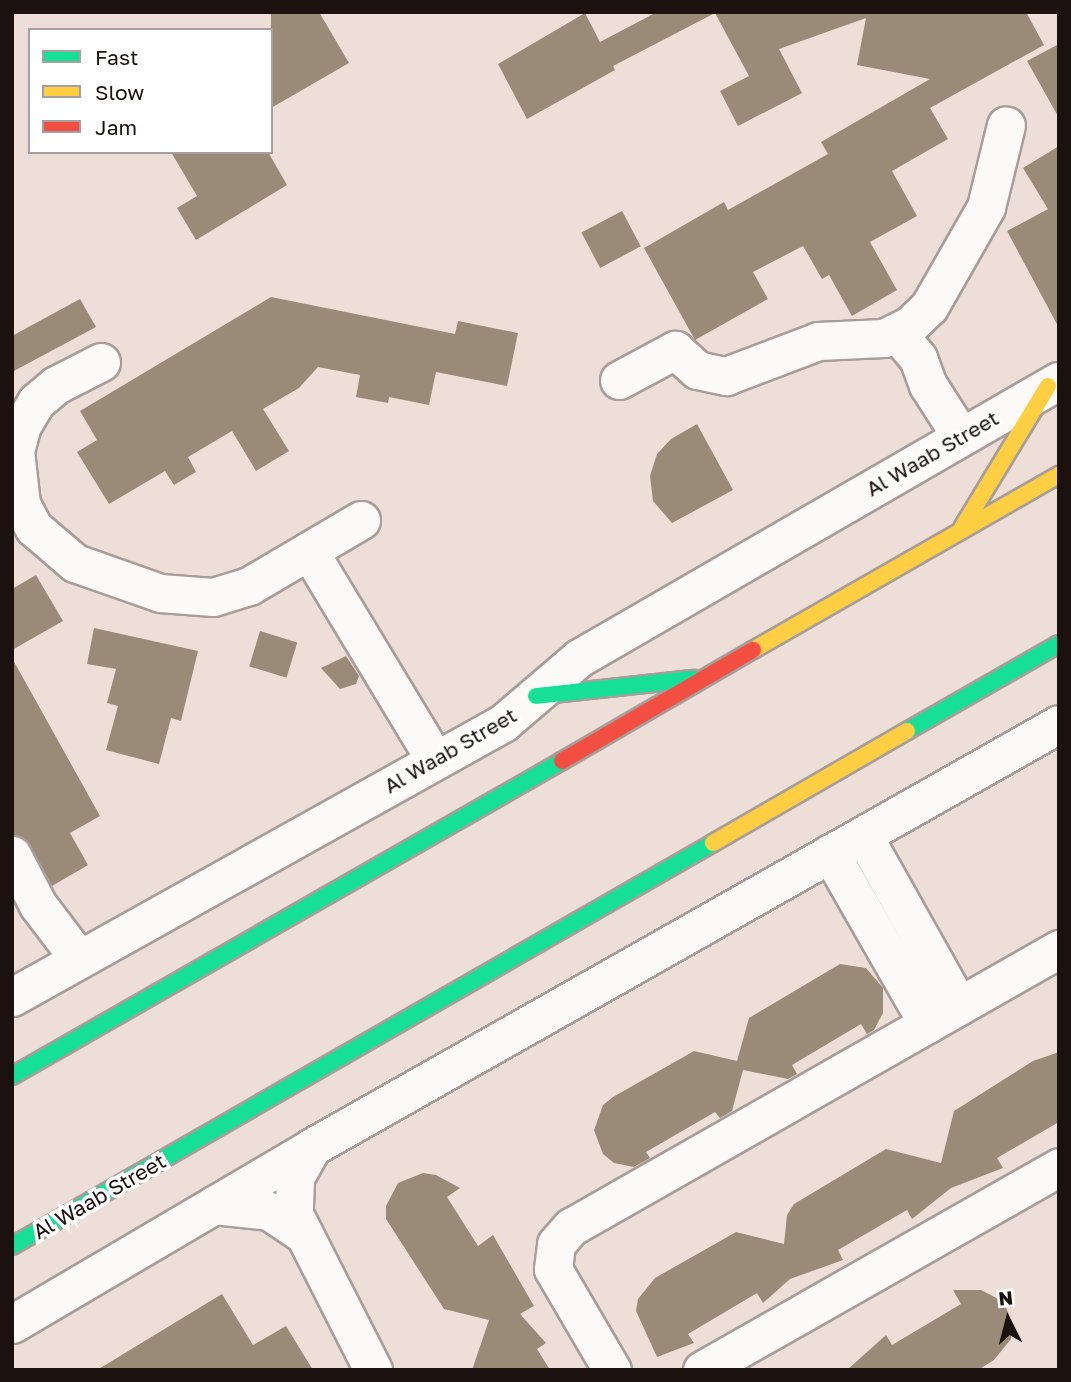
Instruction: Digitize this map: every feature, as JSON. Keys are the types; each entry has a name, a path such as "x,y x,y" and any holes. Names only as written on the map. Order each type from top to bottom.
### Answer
{"main road":[{"path":"960,533 1053,384"},
{"path":"12,1076 1059,475"},
{"name":"Al Waab Street","path":"12,1246 1059,644"},
{"path":"536,696 709,677"}],"street":[{"path":"619,380 676,350 697,370 726,376 818,341 870,340 897,333 929,307 986,207 1006,125"},
{"path":"897,333 918,358 929,384 960,435"},
{"path":"101,362 56,385 36,402 22,425 15,451 21,504 52,548 75,563 147,589 195,598 249,586 361,520"},
{"name":"Al Waab Street","path":"12,997 503,723 579,659 960,435 1053,384"},
{"path":"309,551 436,760"},
{"path":"12,1324 312,1147 1059,724"},
{"path":"863,835 944,1015"},
{"path":"830,853 944,1015"},
{"path":"12,855 38,905 79,959"},
{"path":"612,1370 553,1269 556,1244 571,1227 1059,949"},
{"path":"312,1147 295,1178 293,1205 299,1231 373,1370"},
{"path":"702,1370 1059,1167"},
{"path":"214,1205 251,1206 285,1219 299,1231"}],"building":[{"path":"271,12 319,12 349,63 273,107"},
{"path":"657,12 1026,12 1044,45 930,108 948,139 892,171 917,216 870,242 897,290 852,316 829,275 822,279 803,246 753,272 768,299 695,340 644,248 724,202 728,210 828,154 821,142 930,79 857,65 866,18 779,49 802,93 738,126 720,91 749,76 715,13 613,66 615,70 527,119 498,64 585,13 600,42"},
{"path":"1059,44 1059,118 1027,61"},
{"path":"1059,146 1059,328 1007,231 1048,209 1023,168"},
{"path":"172,154 269,154 287,185 196,240 177,208 197,196"},
{"path":"622,211 641,246 600,268 581,233"},
{"path":"271,297 455,334 458,321 518,333 507,386 436,372 429,405 389,397 388,403 356,397 360,375 318,367 299,388 263,409 289,451 256,471 232,431 188,457 196,472 174,485 165,471 109,504 77,452 97,440 80,411"},
{"path":"80,299 96,327 12,372 12,336"},
{"path":"697,424 733,490 672,523 653,501 650,476 657,454 671,439"},
{"path":"36,575 63,621 12,650 12,589"},
{"path":"94,628 198,651 181,721 171,718 159,764 106,750 118,706 107,703 116,669 87,664"},
{"path":"260,631 297,642 286,678 249,666"},
{"path":"346,656 359,676 356,684 340,689 321,668"},
{"path":"12,658 100,816 70,833 88,865 52,886 30,845 12,834"},
{"path":"840,964 866,968 883,988 883,1013 874,1030 867,1034 861,1024 792,1065 797,1074 788,1079 743,1070 732,1111 720,1118 715,1112 646,1152 650,1158 634,1167 614,1163 603,1154 594,1130 603,1105 694,1051 737,1061 749,1018"},
{"path":"1059,1052 1059,1122 997,1158 1003,1168 951,1188 912,1219 907,1210 838,1250 843,1260 790,1279 763,1303 757,1293 688,1334 694,1343 657,1357 636,1311 638,1299 655,1278 736,1232 784,1244 787,1215 794,1204 886,1149 941,1163 954,1111 1033,1061"},
{"path":"423,1173 436,1175 460,1188 447,1197 478,1246 493,1235 534,1306 520,1314 546,1343 537,1349 550,1370 472,1370 489,1320 444,1309 386,1219 386,1206 398,1183"},
{"path":"953,1290 981,1290 1004,1302 1013,1326 1011,1339 994,1360 978,1370 847,1370 886,1335 892,1345 961,1304"},
{"path":"222,1294 253,1345 286,1326 313,1370 97,1370"}],"traffic: fast":[{"path":"907,731 1059,644"},
{"path":"536,696 693,679"},
{"path":"12,1076 562,761"},
{"path":"12,1246 713,843"}],"traffic: slow":[{"path":"962,528 1048,386"},
{"path":"753,650 1059,475"},
{"path":"713,843 907,731"}],"traffic: jam":[{"path":"562,761 753,650"}]}
